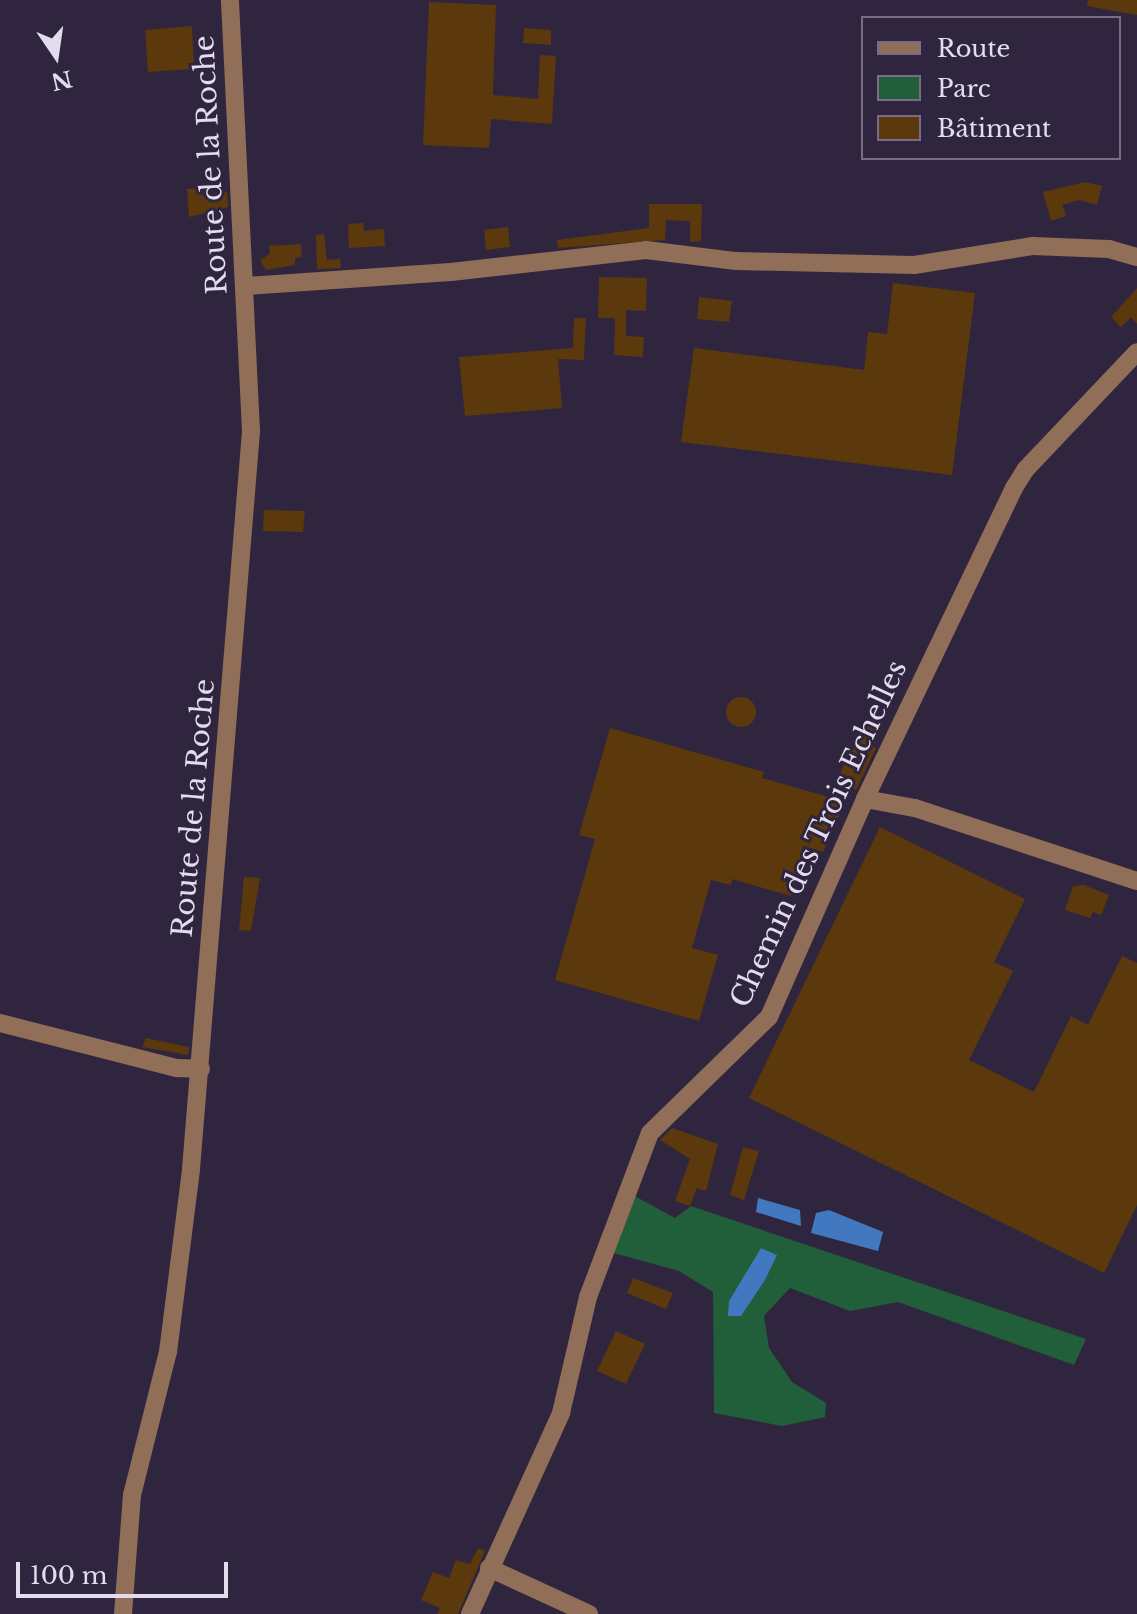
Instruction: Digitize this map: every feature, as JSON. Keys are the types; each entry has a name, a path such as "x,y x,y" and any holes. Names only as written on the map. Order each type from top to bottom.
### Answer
{"street":[{"name":"Route de la Roche","path":"123,1614 132,1495 168,1352 201,1069 251,431 230,0"},
{"path":"246,286 451,272 646,250 736,261 900,265 1033,246 1109,249 1137,257"},
{"name":"Chemin des Trois Echelles","path":"470,1614 561,1413 588,1297 650,1133 769,1017 865,799 1014,488 1026,469 1137,352"},
{"path":"865,799 915,808 1137,881"},
{"path":"0,1023 177,1068 201,1069"},
{"path":"489,1568 589,1614"}],"green space":[{"path":"631,1194 675,1218 691,1206 1086,1339 1074,1365 898,1302 850,1311 790,1288 764,1316 769,1348 792,1382 826,1403 825,1417 782,1426 714,1413 713,1292 679,1271 610,1252"}],"water":[{"path":"758,1198 800,1210 801,1226 756,1212"},
{"path":"829,1210 883,1232 878,1251 811,1233 816,1213"},
{"path":"761,1248 777,1255 765,1280 741,1316 728,1316 729,1301"}],"building":[{"path":"1088,0 1137,0 1137,15 1087,6"},
{"path":"429,2 496,5 493,95 538,99 540,55 556,56 552,124 491,119 489,148 423,145"},
{"path":"192,26 194,69 148,72 145,30"},
{"path":"524,28 551,30 551,45 523,43"},
{"path":"1085,182 1102,186 1097,205 1079,200 1062,205 1066,216 1051,221 1043,192"},
{"path":"200,188 201,194 227,192 228,207 189,217 187,189"},
{"path":"649,204 702,204 701,241 690,242 690,221 666,220 665,240 558,248 557,240 649,228"},
{"path":"363,223 364,231 384,229 385,246 349,248 348,224"},
{"path":"508,227 510,247 486,250 484,230"},
{"path":"324,234 327,260 340,259 341,268 317,269 316,235"},
{"path":"301,244 302,257 295,258 295,265 266,270 260,260 270,254 269,246"},
{"path":"599,277 647,278 646,311 626,310 626,336 644,337 643,357 614,355 615,318 598,318"},
{"path":"893,283 975,293 952,475 681,442 694,348 864,370 868,332 887,334"},
{"path":"1137,288 1137,324 1131,317 1121,327 1111,317"},
{"path":"699,297 732,301 729,322 697,319"},
{"path":"574,318 586,318 584,360 558,359 562,408 465,416 459,357 573,348"},
{"path":"264,510 305,511 303,532 263,531"},
{"path":"741,697 752,701 756,712 752,723 741,727 730,723 726,712 730,701"},
{"path":"866,718 877,723 867,744 876,748 856,790 851,788 823,852 808,847 791,896 732,879 731,885 711,880 692,948 718,955 699,1021 555,980 595,839 579,835 610,728 764,772 762,778 829,797"},
{"path":"880,827 1025,899 994,962 1013,971 969,1060 1034,1092 1071,1016 1088,1025 1122,956 1137,963 1137,1205 1104,1273 749,1098"},
{"path":"244,877 260,878 251,931 239,930"},
{"path":"1084,885 1109,895 1101,915 1093,912 1090,918 1065,910 1073,886"},
{"path":"146,1038 189,1047 188,1055 142,1047"},
{"path":"672,1128 718,1144 706,1191 697,1188 690,1206 675,1201 690,1159 660,1140"},
{"path":"743,1147 759,1151 744,1200 730,1195"},
{"path":"633,1278 673,1293 666,1309 627,1293"},
{"path":"616,1331 645,1344 626,1384 597,1371"},
{"path":"478,1548 485,1551 458,1614 437,1614 440,1608 421,1600 433,1572 449,1578 456,1560 470,1564"}]}
